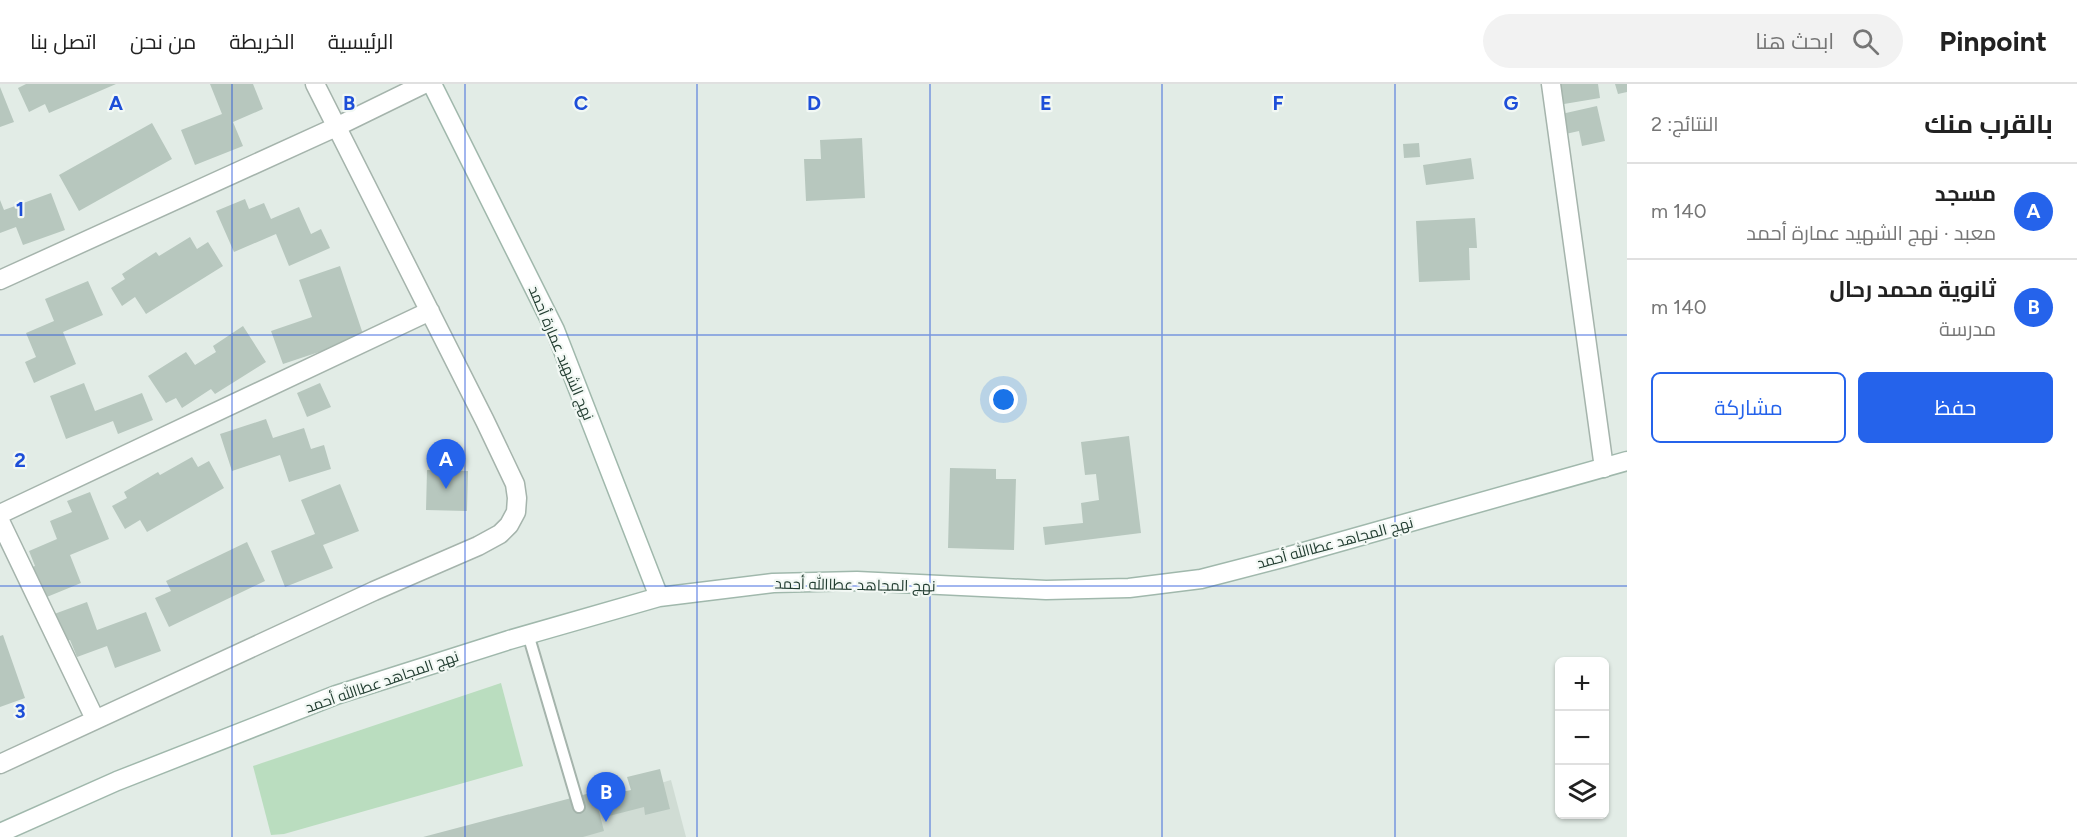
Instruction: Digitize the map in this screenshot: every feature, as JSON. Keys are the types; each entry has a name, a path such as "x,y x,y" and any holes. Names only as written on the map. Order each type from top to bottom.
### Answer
{"street":[{"path":"0,764 374,591 478,546 500,534 509,525 516,512 515,484 315,84"},
{"path":"0,280 336,127 424,84"},
{"name":"نهج الشهيد عمارة أحمد","path":"432,84 555,330 659,597"},
{"path":"1551,84 1604,468"},
{"path":"0,514 430,311"},
{"name":"نهج المجاهد عطاالله أحمد","path":"0,833 117,781 336,695 528,634 659,597 773,583 857,582 1046,590 1129,588 1191,580 1286,557 1627,461"},
{"path":"0,520 95,719"}],"lane":[{"path":"528,634 579,807"}],"shaded area":[{"path":"671,780 686,837 478,837"}],"green space":[{"path":"501,683 523,766 284,834 271,835 253,766"}],"building":[{"path":"26,84 116,84 49,113 45,104 29,112 18,88"},
{"path":"210,84 253,84 263,109 233,122 243,146 195,165 181,130 222,114"},
{"path":"1548,84 1598,84 1600,98 1552,106"},
{"path":"1615,84 1627,84 1627,92 1618,94"},
{"path":"0,87 14,122 0,127"},
{"path":"1597,106 1605,141 1582,146 1579,131 1561,135 1557,115"},
{"path":"152,123 172,159 79,211 59,175"},
{"path":"862,138 865,198 806,201 804,159 821,159 820,140"},
{"path":"1419,143 1420,157 1404,158 1403,144"},
{"path":"1471,158 1474,179 1426,185 1423,165"},
{"path":"51,193 65,230 23,245 16,227 0,233 0,200 4,210"},
{"path":"245,199 249,209 264,203 271,219 299,207 311,234 321,229 330,248 289,266 276,234 234,252 216,211"},
{"path":"1475,218 1477,248 1469,248 1470,280 1419,282 1416,221"},
{"path":"190,237 197,249 208,242 223,266 146,314 135,297 122,306 111,288 125,279 122,274 156,252 159,256"},
{"path":"340,266 364,337 283,364 271,331 312,317 299,280"},
{"path":"88,281 103,315 63,332 76,364 34,383 25,362 36,357 26,333 54,321 45,299"},
{"path":"243,326 266,362 215,394 211,389 182,408 176,398 166,403 148,376 186,352 195,365 216,352 213,346"},
{"path":"84,383 95,411 142,393 153,420 118,434 113,421 66,439 50,396"},
{"path":"320,383 331,407 307,417 297,393"},
{"path":"266,419 273,438 304,428 311,449 324,445 331,469 289,482 280,455 232,471 220,434"},
{"path":"1129,436 1141,533 1045,545 1043,527 1083,523 1081,503 1099,500 1096,474 1085,475 1081,442"},
{"path":"192,457 198,467 209,461 224,488 147,532 140,520 125,529 112,506 127,498 124,492 158,472 160,475"},
{"path":"950,468 996,469 996,479 1016,479 1014,550 948,548"},
{"path":"427,470 468,471 467,511 426,510"},
{"path":"340,484 359,531 323,545 333,568 285,587 271,551 315,534 301,500"},
{"path":"90,492 109,539 70,555 81,583 37,601 25,570 35,566 29,551 57,539 50,521 72,512 67,501"},
{"path":"247,542 265,581 169,627 155,598 171,591 166,581"},
{"path":"87,602 97,630 146,612 161,651 115,668 107,646 77,657 70,640 57,645 46,617"},
{"path":"3,635 25,698 0,707 0,636"},
{"path":"660,769 670,809 645,815 644,807 609,816 604,796 631,790 627,777"},
{"path":"594,792 604,831 583,837 423,837"}],"place":[{"name":"مسجد","path":"446,489"},
{"name":"ثانوية محمد رحال","path":"606,822"}]}
